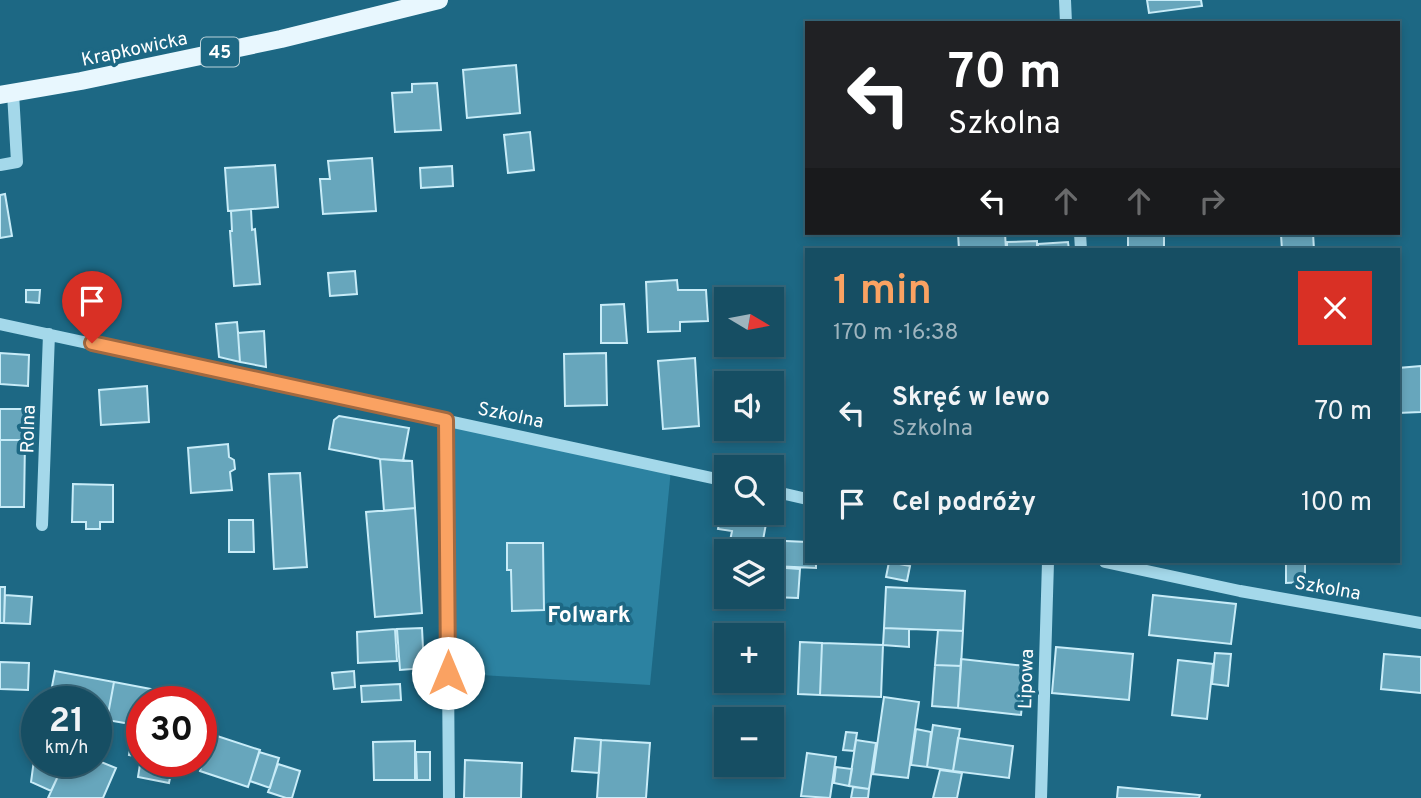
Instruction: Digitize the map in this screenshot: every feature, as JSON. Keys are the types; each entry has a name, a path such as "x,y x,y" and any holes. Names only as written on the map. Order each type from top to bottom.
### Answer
{"main road":[{"name":"Krapkowicka","path":"7,94 281,39 439,0"}],"street":[{"path":"1065,0 1066,21"},
{"path":"0,164 17,162 7,94"},
{"name":"Szkolna","path":"0,324 714,478"},
{"name":"Rolna","path":"42,525 49,334"},
{"path":"446,420 449,798"},
{"path":"784,494 805,499"},
{"name":"Lipowa","path":"1041,798 1048,563"},
{"name":"Szkolna","path":"1110,563 1240,591 1421,622"}],"shaded area":[{"path":"446,420 671,469 650,685 448,673"}],"building":[{"path":"1147,0 1201,0 1202,6 1149,13"},
{"path":"516,65 520,113 467,118 463,70"},
{"path":"437,83 441,130 395,132 392,93 412,92 412,84"},
{"path":"530,132 534,170 508,173 504,135"},
{"path":"372,158 376,211 323,214 320,179 330,179 328,161"},
{"path":"275,165 278,207 228,211 225,168"},
{"path":"452,166 453,186 421,188 420,168"},
{"path":"5,194 12,236 0,238 0,195"},
{"path":"251,209 260,284 234,286 231,211"},
{"path":"958,235 1005,235 1006,248 959,248"},
{"path":"1128,235 1164,235 1164,247 1128,248"},
{"path":"1281,235 1313,235 1314,248 1282,248"},
{"path":"1037,241 1037,248 1007,248 1007,242"},
{"path":"1068,242 1069,248 1038,248 1038,244"},
{"path":"355,271 357,294 330,296 328,273"},
{"path":"677,280 678,290 706,290 708,321 680,322 680,331 648,332 646,282"},
{"path":"26,290 40,290 39,303 26,302"},
{"path":"624,304 627,343 601,343 601,305"},
{"path":"237,322 240,362 219,357 216,324"},
{"path":"264,331 266,367 240,362 238,333"},
{"path":"0,353 29,355 28,386 0,384"},
{"path":"606,353 607,405 565,406 564,354"},
{"path":"695,358 699,426 663,429 658,361"},
{"path":"1421,366 1421,412 1400,413 1400,368"},
{"path":"147,386 149,422 101,425 99,390"},
{"path":"0,409 26,409 25,440 0,440"},
{"path":"339,416 409,428 403,461 329,449 334,420"},
{"path":"0,440 25,440 24,507 0,507"},
{"path":"228,444 229,457 234,460 235,469 230,472 232,490 191,493 188,448"},
{"path":"380,459 412,461 415,508 384,511"},
{"path":"300,473 307,567 274,569 269,474"},
{"path":"73,484 113,485 113,522 100,522 100,529 86,529 86,522 72,522"},
{"path":"415,508 422,613 375,617 366,512"},
{"path":"229,520 253,520 254,552 229,552"},
{"path":"719,525 766,525 763,539 730,539 732,531 718,529"},
{"path":"784,541 805,542 805,563 816,563 816,568 784,567"},
{"path":"507,543 543,543 544,610 512,611"},
{"path":"889,563 910,566 907,581 886,577"},
{"path":"1286,563 1305,563 1305,582 1286,583"},
{"path":"784,568 800,569 798,598 784,597"},
{"path":"0,587 5,587 4,623 0,623"},
{"path":"886,587 965,591 963,631 884,628"},
{"path":"5,595 32,597 30,624 4,623"},
{"path":"1153,595 1236,604 1231,644 1149,635"},
{"path":"422,628 424,668 400,670 397,629"},
{"path":"884,628 909,629 909,647 883,645"},
{"path":"395,629 397,661 358,663 357,632"},
{"path":"938,630 963,631 961,666 935,665"},
{"path":"800,642 822,643 820,695 798,694"},
{"path":"822,643 883,645 881,697 820,695"},
{"path":"1056,647 1133,654 1129,700 1052,693"},
{"path":"1215,653 1231,654 1228,686 1212,684"},
{"path":"1384,654 1421,657 1421,693 1381,689"},
{"path":"961,659 1026,666 1021,715 958,708"},
{"path":"1178,660 1213,664 1207,719 1172,715"},
{"path":"0,662 29,663 28,686 21,686 21,690 0,689"},
{"path":"935,665 961,666 958,708 932,706"},
{"path":"55,671 114,682 112,693 112,686 52,686"},
{"path":"354,671 355,687 334,689 332,673"},
{"path":"114,682 135,686 126,686 126,723 112,721"},
{"path":"400,684 401,700 362,702 361,686"},
{"path":"884,697 919,702 908,778 873,774"},
{"path":"933,725 960,729 953,771 927,767"},
{"path":"916,729 931,732 927,767 911,765"},
{"path":"846,732 857,733 854,751 843,750"},
{"path":"217,736 260,750 248,787 217,777"},
{"path":"575,738 601,740 599,773 572,771"},
{"path":"958,738 1013,746 1009,778 953,771"},
{"path":"601,740 650,743 646,798 597,798"},
{"path":"856,740 876,743 869,789 849,786"},
{"path":"415,741 415,780 374,780 373,742"},
{"path":"259,752 279,758 270,788 250,781"},
{"path":"416,752 430,752 430,780 417,780"},
{"path":"807,753 836,757 830,798 801,796"},
{"path":"465,760 522,763 521,798 464,798"},
{"path":"278,764 300,771 292,798 268,792"},
{"path":"112,766 116,768 103,798 48,798 58,777 112,777"},
{"path":"836,767 852,769 849,786 834,783"},
{"path":"940,770 962,773 957,798 933,798"},
{"path":"32,777 58,777 51,791 31,782"},
{"path":"138,777 170,777 169,783"},
{"path":"853,787 869,789 868,798 851,798"},
{"path":"1118,787 1200,795 1199,798 1117,798"}],"district":[{"name":"Folwark","path":"589,614"}],"route":[{"path":"92,343 446,420 448,673"}]}
